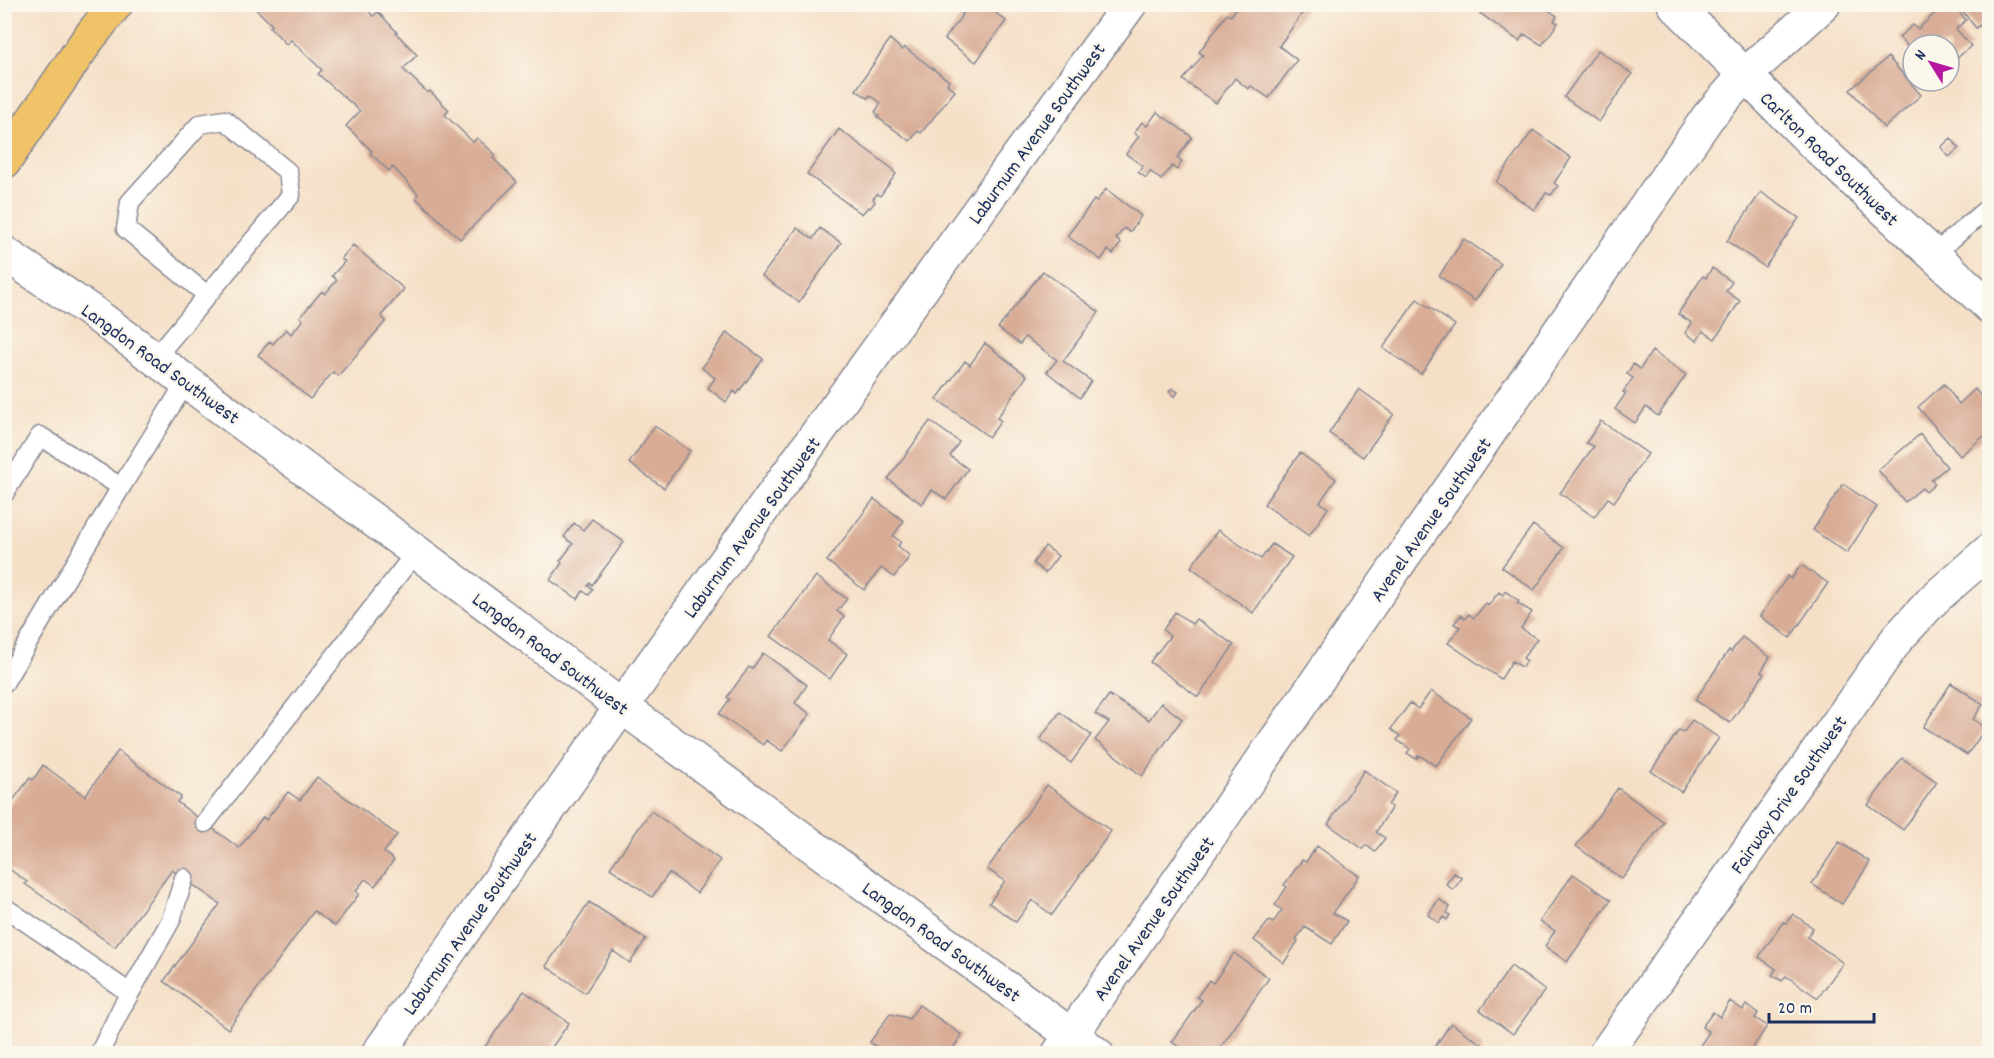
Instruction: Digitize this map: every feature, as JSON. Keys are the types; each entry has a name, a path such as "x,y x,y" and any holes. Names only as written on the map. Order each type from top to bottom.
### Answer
{"main road":[{"path":"4,162 88,39 116,4"}],"street":[{"name":"Laburnum Avenue Southwest","path":"378,1053 621,706 971,220 1130,4"},
{"name":"Carlton Road Southwest","path":"1674,4 1815,145 1989,308"},
{"name":"Avenel Avenue Southwest","path":"1076,1047 1708,117 1745,75 1824,4"},
{"name":"Langdon Road Southwest","path":"4,253 155,358 1076,1047"},
{"name":"Fairway Drive Southwest","path":"1605,1053 1897,639 1934,599 1989,550"}],"lane":[{"path":"155,358 291,195 288,172 225,120 201,124 130,202 126,229 207,295"},
{"path":"1933,255 1989,206"},
{"path":"4,683 186,381"},
{"path":"4,494 40,436 121,487"},
{"path":"206,823 416,552"},
{"path":"99,1053 171,920 184,878"},
{"path":"4,907 130,993"}],"building":[{"path":"251,4 362,4 373,16 378,12 417,55 403,69 449,110 445,115 473,142 477,138 496,155 493,158 517,182 460,239 416,198 418,194 393,167 389,171 346,126 360,111 318,74 322,70 291,40 286,44 270,27 272,25"},
{"path":"970,4 984,4 1006,21 976,62 945,39"},
{"path":"1239,4 1301,4 1306,8 1279,46 1297,60 1269,98 1251,86 1248,89 1235,78 1216,103 1183,80 1203,55 1199,52 1227,14 1231,16"},
{"path":"1482,4 1546,4 1544,7 1557,16 1554,21 1558,23 1542,45 1524,34 1519,41 1477,11"},
{"path":"1945,4 1952,4 1966,20 1956,29 1960,33 1904,33 1913,25 1918,29"},
{"path":"1957,4 1990,4 1990,37 1979,25 1976,28"},
{"path":"1961,35 1971,46 1961,55"},
{"path":"890,39 902,50 904,47 949,81 947,84 955,91 921,133 918,131 910,141 877,117 879,116 875,112 881,103 870,95 868,98 856,90"},
{"path":"1598,50 1632,74 1599,122 1564,97"},
{"path":"1888,57 1901,72 1901,93 1919,93 1921,95 1884,128 1850,90"},
{"path":"1157,112 1192,137 1177,158 1182,161 1177,170 1172,166 1161,180 1150,171 1146,178 1138,172 1143,166 1126,154 1139,136 1134,133 1142,122 1147,126"},
{"path":"839,129 894,170 896,174 880,196 877,194 873,199 875,202 870,208 868,207 862,214 807,174"},
{"path":"1533,130 1571,158 1554,183 1558,186 1551,195 1546,193 1534,210 1496,182"},
{"path":"1951,138 1959,148 1949,157 1941,147"},
{"path":"1106,189 1141,216 1130,232 1124,228 1116,239 1121,243 1113,254 1108,250 1101,260 1067,236 1094,200 1096,202"},
{"path":"1761,192 1799,218 1765,267 1727,241"},
{"path":"797,228 813,239 820,228 841,243 799,302 762,276"},
{"path":"1464,239 1501,264 1475,301 1439,276"},
{"path":"353,245 404,289 381,316 386,321 338,376 333,372 310,399 258,355 270,341 273,344 286,329 291,334 303,320 300,317 322,291 325,294 337,280 332,276 345,261 341,259"},
{"path":"1712,268 1732,282 1726,291 1740,301 1715,339 1703,331 1697,341 1685,333 1692,323 1678,314 1703,276 1706,278"},
{"path":"1043,271 1099,312 1063,361 1091,381 1080,398 1047,372 1057,360 1025,337 1020,344 998,328"},
{"path":"1417,299 1455,325 1421,374 1383,348"},
{"path":"727,332 763,359 737,394 734,391 726,402 708,388 715,378 702,368"},
{"path":"985,343 1027,376 997,418 1001,421 989,437 937,399 965,361 970,365"},
{"path":"1652,351 1686,375 1658,416 1646,407 1635,423 1615,409 1633,378 1627,374 1633,364 1640,369"},
{"path":"1944,384 1959,404 1975,389 1987,403 1990,401 1990,431 1960,456 1918,407"},
{"path":"1172,388 1178,392 1175,397 1169,392"},
{"path":"1359,389 1394,414 1363,457 1329,433"},
{"path":"930,421 959,442 950,456 968,469 946,499 932,490 922,504 888,479"},
{"path":"1601,421 1648,454 1614,502 1608,498 1594,517 1560,493 1594,446 1586,443"},
{"path":"655,426 690,451 664,488 629,463"},
{"path":"1920,434 1947,467 1931,480 1935,484 1926,492 1922,488 1905,502 1878,470"},
{"path":"1300,453 1336,479 1320,502 1328,508 1309,536 1264,504"},
{"path":"1843,484 1877,507 1847,553 1813,530"},
{"path":"874,499 904,521 893,536 901,542 898,546 910,556 894,577 881,568 864,590 827,561"},
{"path":"592,519 624,542 592,585 590,583 588,586 593,589 589,595 583,591 578,599 550,580 562,563 560,561 573,544 564,537 574,523 583,530"},
{"path":"1533,525 1564,548 1534,590 1502,567"},
{"path":"1218,530 1261,559 1272,544 1292,557 1253,613 1191,567"},
{"path":"1045,546 1058,556 1045,573 1033,563"},
{"path":"1801,565 1828,583 1790,638 1760,616 1788,576 1791,579"},
{"path":"816,576 847,599 837,611 844,617 828,640 847,654 830,679 771,636"},
{"path":"1505,591 1519,601 1517,603 1532,612 1521,628 1537,639 1523,658 1527,661 1522,667 1512,661 1501,679 1448,643 1460,627 1454,624 1461,615 1465,619 1469,614 1474,618 1486,603 1488,606 1499,592 1503,595"},
{"path":"1175,612 1192,624 1196,619 1234,645 1198,697 1150,662 1170,636 1163,630"},
{"path":"1742,637 1770,657 1761,672 1764,674 1730,723 1695,700 1729,650 1731,652"},
{"path":"763,653 807,685 795,703 810,714 782,751 766,740 763,745 719,714 730,699 727,697 749,667 752,669"},
{"path":"1951,683 1983,704 1973,719 1986,728 1967,755 1923,727"},
{"path":"1431,691 1471,718 1436,766 1419,755 1416,759 1407,753 1410,749 1397,740 1400,736 1391,729 1410,703 1418,709"},
{"path":"1109,695 1149,720 1161,703 1182,719 1142,776 1095,740 1109,722 1095,714"},
{"path":"1060,712 1091,735 1071,763 1040,739"},
{"path":"1692,720 1719,738 1681,792 1651,771 1679,730 1684,732"},
{"path":"118,751 181,797 177,802 239,848 263,817 266,820 288,792 300,800 317,777 397,835 384,852 394,860 375,886 365,879 356,891 359,894 335,926 314,911 228,1029 164,981 220,904 172,870 115,947 25,884 27,882 4,865 4,812 30,778 33,780 43,765 85,796"},
{"path":"1902,758 1937,782 1903,830 1868,805"},
{"path":"1364,770 1396,793 1388,805 1392,807 1376,832 1385,838 1375,852 1366,845 1363,849 1328,824"},
{"path":"1047,785 1111,831 1052,915 1032,900 1016,922 989,903 1005,881 987,869"},
{"path":"1618,788 1664,822 1622,879 1576,846"},
{"path":"651,811 720,860 697,893 669,873 652,897 610,868"},
{"path":"1839,842 1870,862 1842,904 1812,884"},
{"path":"1317,846 1359,876 1333,913 1347,921 1332,944 1305,927 1284,963 1254,940 1269,921 1273,923 1282,910 1275,905 1287,887 1284,885 1302,860 1306,862"},
{"path":"1454,873 1462,878 1453,890 1446,884"},
{"path":"1573,874 1611,900 1567,962 1545,946 1555,931 1540,921"},
{"path":"1439,899 1450,907 1447,913 1450,915 1447,920 1443,917 1439,923 1428,915"},
{"path":"589,902 646,939 630,963 613,951 585,993 546,966"},
{"path":"1793,914 1813,928 1807,937 1843,963 1818,998 1786,976 1782,981 1772,975 1776,969 1759,957 1783,922 1786,923"},
{"path":"1234,953 1269,978 1218,1051 1215,1049 1212,1054 1189,1054 1172,1042 1202,1000 1197,997 1209,980 1213,983"},
{"path":"1511,966 1545,990 1513,1034 1480,1010"},
{"path":"524,991 569,1023 547,1054 480,1054"},
{"path":"1730,1001 1743,1010 1746,1005 1758,1013 1755,1018 1767,1026 1749,1054 1709,1054 1699,1047 1709,1032 1702,1027 1713,1012 1720,1017"},
{"path":"919,1005 962,1035 949,1054 886,1054 870,1042 890,1014 909,1019"},
{"path":"1451,1023 1484,1046 1481,1051 1485,1054 1430,1054"}]}
